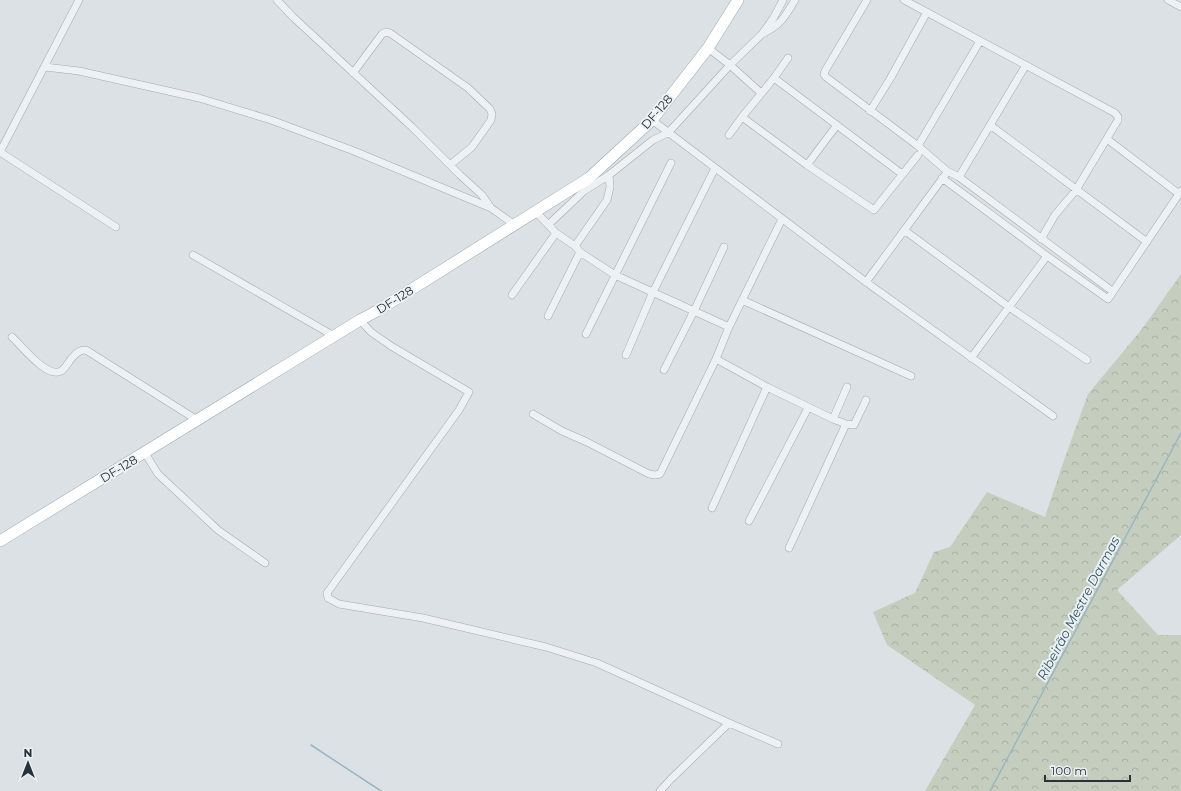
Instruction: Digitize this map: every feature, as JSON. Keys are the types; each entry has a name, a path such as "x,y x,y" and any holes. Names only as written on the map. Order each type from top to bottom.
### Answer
{"main road":[{"name":"DF-128","path":"0,541 377,311 589,178 652,120 708,48 738,0"}],"street":[{"path":"79,0 0,152 116,227"},
{"path":"277,0 293,17 412,127 482,195 491,208"},
{"path":"548,225 584,191 608,175 653,140 668,133 730,65 762,34 774,18 783,0"},
{"path":"762,34 783,20 795,0"},
{"path":"867,0 825,71 824,74 826,77 918,146 947,171 959,177 1112,292"},
{"path":"904,0 1115,113 1118,117 1118,120 1076,190 1055,215 1041,239"},
{"path":"1168,0 1181,7"},
{"path":"870,110 890,79 928,12"},
{"path":"353,73 382,34 386,32 390,33 468,88 490,109 492,114 491,120 472,147 450,165"},
{"path":"918,146 980,41"},
{"path":"708,48 730,65 761,93"},
{"path":"729,135 788,58"},
{"path":"959,177 1026,65"},
{"path":"45,67 79,70 199,98 264,118 354,150 491,208 515,225"},
{"path":"774,78 902,174"},
{"path":"742,117 807,165 874,210 918,155"},
{"path":"652,120 866,282 1053,416"},
{"path":"807,165 837,125"},
{"path":"990,125 1148,242"},
{"path":"942,178 1046,256 1108,299 1148,242 1180,192 1107,139"},
{"path":"586,334 671,163"},
{"path":"626,355 653,292 715,168"},
{"path":"866,282 947,171"},
{"path":"548,316 578,249 607,200 610,187 608,175"},
{"path":"536,212 556,233 615,275 729,327"},
{"path":"533,414 562,431 587,442 649,474 660,474 782,219"},
{"path":"904,230 1009,307 1087,360"},
{"path":"512,296 556,233"},
{"path":"664,370 724,247"},
{"path":"193,255 334,336"},
{"path":"971,358 1046,256"},
{"path":"742,300 911,376"},
{"path":"360,320 371,332 391,346 469,392 459,410 327,593 328,598 339,604 423,618 538,646 597,663 778,744"},
{"path":"12,337 37,363 50,372 62,371 77,352 86,350 197,420"},
{"path":"716,359 808,408 846,424 854,425 866,400"},
{"path":"712,508 767,387"},
{"path":"833,419 847,387"},
{"path":"749,521 808,408"},
{"path":"789,548 846,424"},
{"path":"145,453 158,474 218,530 265,563"},
{"path":"660,791 729,723"}],"green space":[{"path":"1181,274 1181,535 1117,590 1158,635 1181,635 1181,791 925,791 975,705 887,645 873,612 915,593 934,552 950,547 987,492 1045,517 1088,394 1142,329"}],"waterway":[{"name":"Ribeirão Mestre Darmas","path":"990,791 1181,433"},
{"path":"311,745 381,791"}]}
